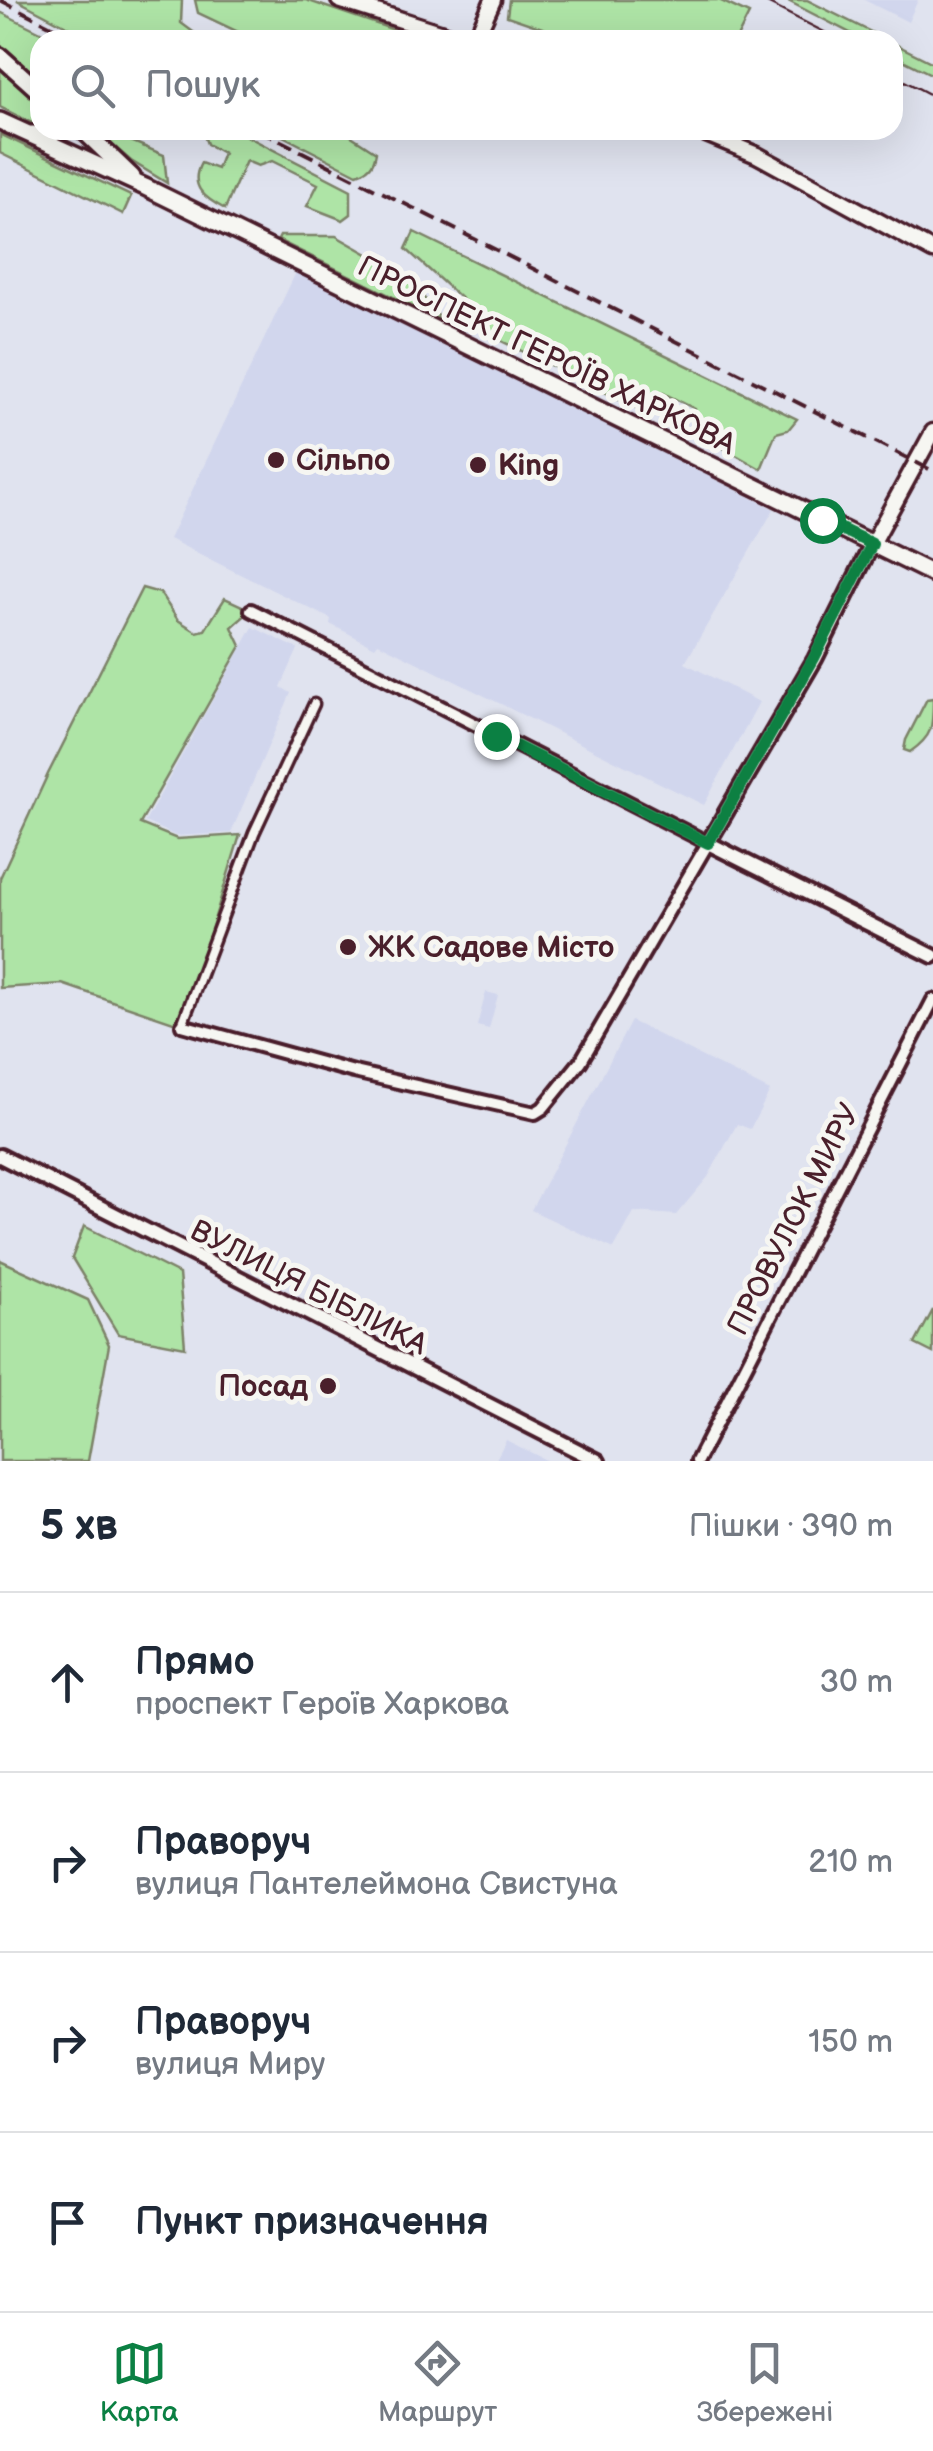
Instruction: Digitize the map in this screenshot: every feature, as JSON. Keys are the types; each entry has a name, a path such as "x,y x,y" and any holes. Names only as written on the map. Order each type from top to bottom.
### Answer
{"main road":[{"path":"339,0 433,30"},
{"path":"479,30 492,0"},
{"path":"0,56 30,83"},
{"name":"ПРОСПЕКТ ГЕРОЇВ ХАРКОВА","path":"0,121 30,136"},
{"path":"23,133 30,134"},
{"name":"ПРОСПЕКТ ГЕРОЇВ ХАРКОВА","path":"39,140 138,184 933,574"},
{"name":"ПРОСПЕКТ ГЕРОЇВ ХАРКОВА","path":"94,140 138,184"},
{"path":"720,140 933,251"},
{"path":"872,544 933,432"}],"street":[{"path":"314,704 254,832 182,1026 354,1072 535,1113 581,1061 814,658 872,544"},
{"path":"250,610 933,956"},
{"name":"ПРОВУЛОК МИРУ","path":"697,1461 933,1000"},
{"name":"ВУЛИЦЯ БІБЛИКА","path":"0,1156 598,1461"}],"shaded area":[{"path":"864,0 918,0 908,22"},
{"path":"297,270 774,509 685,663 759,702 704,805 378,643 375,647 330,624 331,619 169,539"},
{"path":"253,627 298,649 281,687 291,693 231,833 176,836 145,822"},
{"path":"486,992 498,995 489,1029 477,1026"},
{"path":"631,1021 770,1091 750,1129 737,1124 708,1177 676,1215 634,1212 614,1249 531,1210"},
{"path":"506,1440 548,1461 495,1461"}],"green space":[{"path":"17,0 182,0 181,23 190,30 74,30"},
{"path":"195,0 306,0 394,30 234,30 198,13"},
{"path":"509,0 719,0 749,14 741,30 548,30 507,16"},
{"path":"786,0 807,0 867,30 844,30"},
{"path":"0,12 37,30 30,30 30,74 0,49"},
{"path":"903,48 933,63 933,75 903,60"},
{"path":"0,65 30,91 30,122 0,107"},
{"path":"0,134 131,196 123,214 0,153"},
{"path":"107,140 129,140 164,155 167,183 131,161"},
{"path":"206,140 254,140 351,190 351,214 343,220 307,206 318,184 272,161 258,166 246,161 225,209 198,185 201,163 217,169 223,153"},
{"path":"291,140 357,140 376,152 370,166 357,174"},
{"path":"414,232 797,419 788,430 776,433 761,469 695,432 695,409 663,393 637,408 473,327 466,303 406,249"},
{"path":"280,236 336,236 407,276 442,321 278,240"},
{"path":"142,588 160,593 178,620 197,632 205,630 225,598 251,610 232,627 241,646 140,824 177,839 240,835 182,1025 62,984 0,988 0,878"},
{"path":"933,698 932,724 927,736 910,752 904,750 927,699"},
{"path":"84,1226 179,1274 185,1347 118,1334 72,1258"},
{"path":"0,1260 88,1300 109,1345 88,1461 0,1461"},
{"path":"933,1310 933,1353 915,1344"}],"tram line":[{"path":"761,0 820,30"},
{"path":"903,80 933,96"}],"railway":[{"path":"0,0 59,30"},
{"path":"279,140 933,471"}],"place":[{"name":"Сільпо","path":"276,460"},
{"name":"King","path":"478,465"},
{"name":"ЖК Садове Місто","path":"348,947"},
{"name":"Посад","path":"328,1386"}],"route":[{"path":"496,736 708,843 814,658 872,544 822,520"}]}
